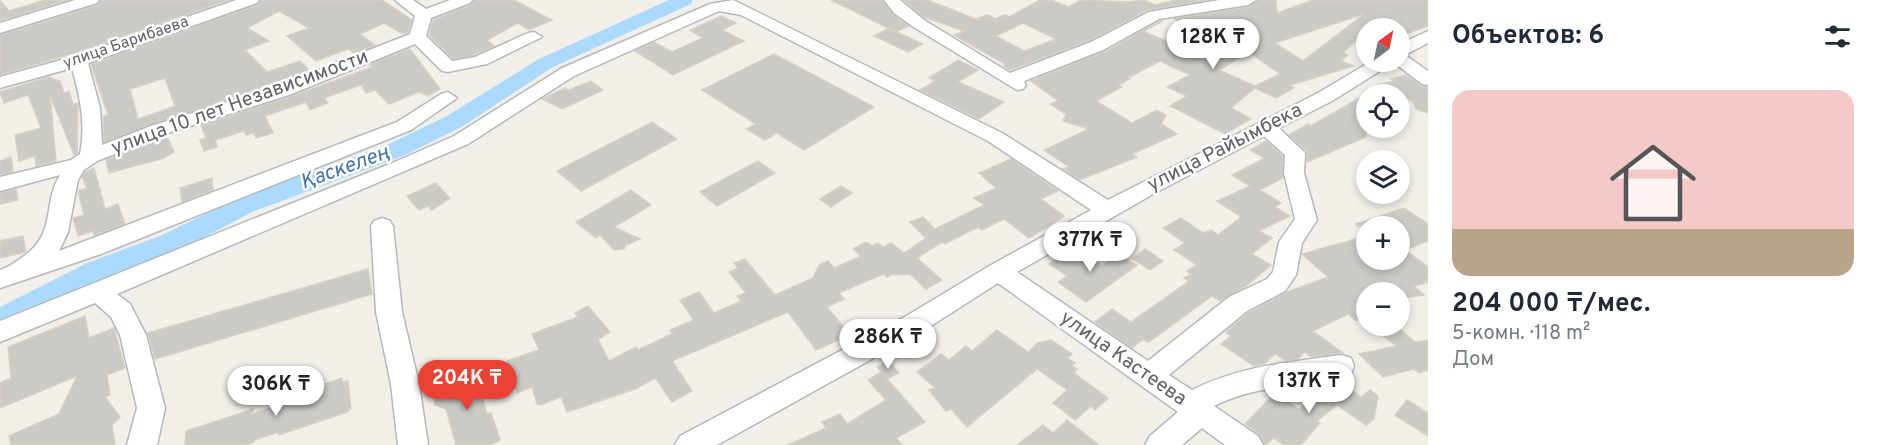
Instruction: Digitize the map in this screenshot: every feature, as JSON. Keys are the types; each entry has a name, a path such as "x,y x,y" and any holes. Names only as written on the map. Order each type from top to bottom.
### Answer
{"street":[{"path":"0,28 92,0"},
{"name":"улица Барибаева","path":"0,83 78,61 251,0"},
{"path":"403,0 424,15"},
{"path":"424,15 464,0"},
{"path":"724,0 995,137 1107,210"},
{"path":"0,332 452,144 568,72 617,48 716,7 727,6 744,10 765,0"},
{"path":"896,5 918,0"},
{"path":"896,5 1012,82 1097,46 1155,15 1248,0"},
{"path":"424,15 417,37 448,66 457,67 491,56 534,37"},
{"path":"1410,46 1428,36"},
{"name":"улица 10 лет Независимости","path":"0,184 83,162 158,130 282,91 417,37"},
{"path":"1,280 49,251 56,242 64,185 93,146 90,94 78,61"},
{"path":"1410,66 1428,80"},
{"name":"улица Райымбека","path":"703,442 917,322 999,271 1107,210 1265,126 1325,98 1366,72"},
{"path":"1,280 103,244 404,126 448,98"},
{"path":"1147,377 1238,304 1276,285 1284,275 1290,242 1306,220 1294,173 1295,153 1265,126"},
{"path":"382,226 389,312 405,384 413,445"},
{"name":"улица Кастеева","path":"999,271 1147,377 1248,445"},
{"path":"98,292 121,310 133,335 152,408 142,445"},
{"path":"1160,445 1195,409 1231,384 1255,378 1341,366"}],"building":[{"path":"0,0 9,11 45,0 67,0 0,21"},
{"path":"101,0 229,0 75,53 0,75 0,35 98,5"},
{"path":"261,0 382,0 412,20 408,32 403,34 384,23 360,34 375,45 354,53 348,49 316,61 287,36 309,28 279,11 247,28 269,41 245,50 267,72 300,61 310,71 104,142 103,116 108,115 91,64 258,5","holes":["165,78 175,106 138,119 130,89"]},
{"path":"474,0 514,0 552,20 529,30 518,23 487,40 494,46 474,55 453,59 429,35 433,20 471,5"},
{"path":"831,0 882,0 892,14 908,26 896,32"},
{"path":"904,0 927,0 976,19 988,15 995,19 1005,15 1009,17 1040,0 1051,0 1069,7 1081,0 1130,2 1144,0 1155,5 1175,0 1206,0 1148,10 1090,40 1010,70 1004,66 1005,64 954,35 964,31 924,17","holes":["1023,23 1056,39 1024,51 996,36"]},
{"path":"1258,0 1276,0 1277,13 1313,0 1428,0 1428,26 1410,33 1410,18 1359,18 1364,14 1275,43 1303,61 1356,20 1356,41 1343,53 1348,55 1341,61 1354,66 1290,85 1294,88 1276,98 1255,88 1231,108 1251,119 1225,134 1170,106 1187,96 1167,87 1190,75 1160,61 1127,78 1130,79 1118,85 1122,87 1096,101 1132,123 1157,110 1166,115 1161,124 1177,134 1132,154 1137,157 1080,180 1063,169 1069,167 1044,150 1089,129 1063,121 1066,114 1050,104 1058,101 1031,81 1104,52 1160,21 1163,21 1143,31 1172,44 1195,31 1175,19 1248,7","holes":["1249,52 1280,74 1255,86 1219,70"]},
{"path":"721,16 736,23 722,30 744,41 673,75 635,51 654,42 672,52 703,38 690,30"},
{"path":"889,28 922,44 908,52 874,36"},
{"path":"410,49 440,89 428,96 419,92 389,104 375,90 366,93 361,85 324,98 328,103 310,110 306,102 265,116 273,133 256,138 254,133 246,135 244,131 215,140 217,147 204,151 200,140 206,138 201,125 290,97 372,67 369,65"},
{"path":"774,54 874,107 804,150 777,133 765,140 746,129 756,124 702,90"},
{"path":"958,60 978,70 958,82 1004,102 979,119 920,90 935,81 929,78"},
{"path":"1406,75 1421,86 1428,87 1428,113 1416,109 1410,100 1410,84 1382,84 1395,81 1391,79"},
{"path":"48,77 60,81 64,93 69,91 73,104 78,103 77,153 74,155 50,95 56,161 36,166 35,156 19,161 15,135 41,128 28,95 4,103 0,92"},
{"path":"591,81 603,90 562,109 542,99 565,88 569,90"},
{"path":"1356,100 1356,138 1364,138 1307,162 1307,151 1289,135 1308,124 1311,126"},
{"path":"652,122 677,139 581,191 557,171"},
{"path":"167,136 174,152 164,158 109,173 106,160"},
{"path":"1266,141 1283,156 1283,178 1260,190 1281,203 1275,207 1290,216 1259,231 1272,238 1252,254 1271,265 1245,287 1220,301 1212,296 1149,342 1142,340 1132,348 1095,322 1112,309 1131,322 1189,281 1184,278 1191,274 1187,271 1197,265 1174,250 1185,243 1163,228 1181,218 1203,233 1212,230 1218,235 1241,217 1217,201 1250,186 1232,175 1265,158 1250,150"},
{"path":"11,157 13,172 0,175 0,161"},
{"path":"1011,159 1058,191 1041,199 1064,216 1029,238 1004,219 982,230 978,227 945,244 942,242 917,258 942,280 926,289 910,274 887,277 883,274 839,293 844,299 827,307 850,335 816,350 788,312 672,361 692,391 672,402 655,378 635,389 567,412 561,397 541,405 537,404 532,387 517,393 507,361 539,350 532,334 578,317 575,313 588,306 610,332 598,339 609,361 636,347 638,350 672,334 670,330 694,320 680,300 699,292 714,313 741,301 737,296 746,293 729,272 738,268 734,263 745,259 775,295 813,278 819,265 828,261 834,268 861,256 853,249 866,242 872,246 878,243 883,247 891,243 904,253 926,238 910,222 923,217 935,229 984,205 974,198 996,188 979,173"},
{"path":"758,161 775,173 717,206 700,192"},
{"path":"94,168 105,209 118,204 125,224 94,235 93,231 78,236 73,218 84,215 78,191 87,188 82,177"},
{"path":"212,178 213,190 182,202 180,188"},
{"path":"436,183 450,198 432,210 428,206 419,210 407,196"},
{"path":"841,186 852,193 831,207 820,199"},
{"path":"16,189 18,200 0,204 0,193"},
{"path":"631,190 651,205 614,227 640,239 626,245 624,249 614,250 600,235 596,238 576,222"},
{"path":"1404,208 1428,224 1428,241 1410,248 1410,216 1380,216"},
{"path":"23,236 26,252 0,258 0,241"},
{"path":"1356,239 1356,270 1410,270 1410,254 1428,267 1428,282 1414,286 1424,295 1410,297 1410,282 1356,282 1356,320 1348,314 1313,331 1343,353 1312,357 1304,352 1298,359 1285,360 1275,354 1264,364 1254,366 1221,344 1231,336 1226,332 1248,313 1287,292 1328,277 1302,254"},
{"path":"1145,249 1163,261 1150,270 1132,259"},
{"path":"1070,251 1074,254 1081,251 1102,266 1117,254 1137,265 1086,302 1058,282 1067,276 1049,264"},
{"path":"368,269 372,294 155,359 148,333"},
{"path":"85,316 89,338 114,328 125,368 107,375 110,395 105,397 120,417 112,425 115,445 11,445 9,436 59,414 77,376 0,408 0,383 11,378 8,347"},
{"path":"997,330 1028,352 1038,343 1051,340 1072,354 1068,358 1075,363 1072,366 1077,369 1074,373 1108,398 1095,410 1091,406 1075,420 1053,403 1067,390 1037,369 967,427 951,409 946,411 929,390 935,388 917,372 941,354 949,360 966,346 972,351"},
{"path":"1383,336 1408,336 1415,342 1428,340 1428,370 1419,373 1414,369 1383,377 1359,354 1396,346"},
{"path":"889,361 899,373 887,379 877,367"},
{"path":"475,371 487,414 491,413 500,440 491,445 456,445 446,409 435,405 433,396 438,390 437,383"},
{"path":"881,372 925,422 896,438 902,445 788,445 826,428 822,422 840,414 847,424 886,400 868,380"},
{"path":"342,378 342,382 348,381 351,408 347,412 279,435 279,432 254,440 246,445 185,445 186,431 253,409 252,414 277,406 277,400"},
{"path":"1338,382 1361,397 1370,390 1378,396 1374,419 1366,425 1337,405 1317,421 1320,423 1301,445 1284,445 1274,438 1265,445 1259,434 1245,424 1275,393 1299,409 1332,383"},
{"path":"1407,400 1428,413 1428,436 1395,415"},
{"path":"1067,420 1099,445 1017,445 1043,425 1053,433"}],"waterway":[{"name":"Қаскелең","path":"0,321 97,270 170,243 243,206 394,151 455,121 546,63 684,0"}]}
